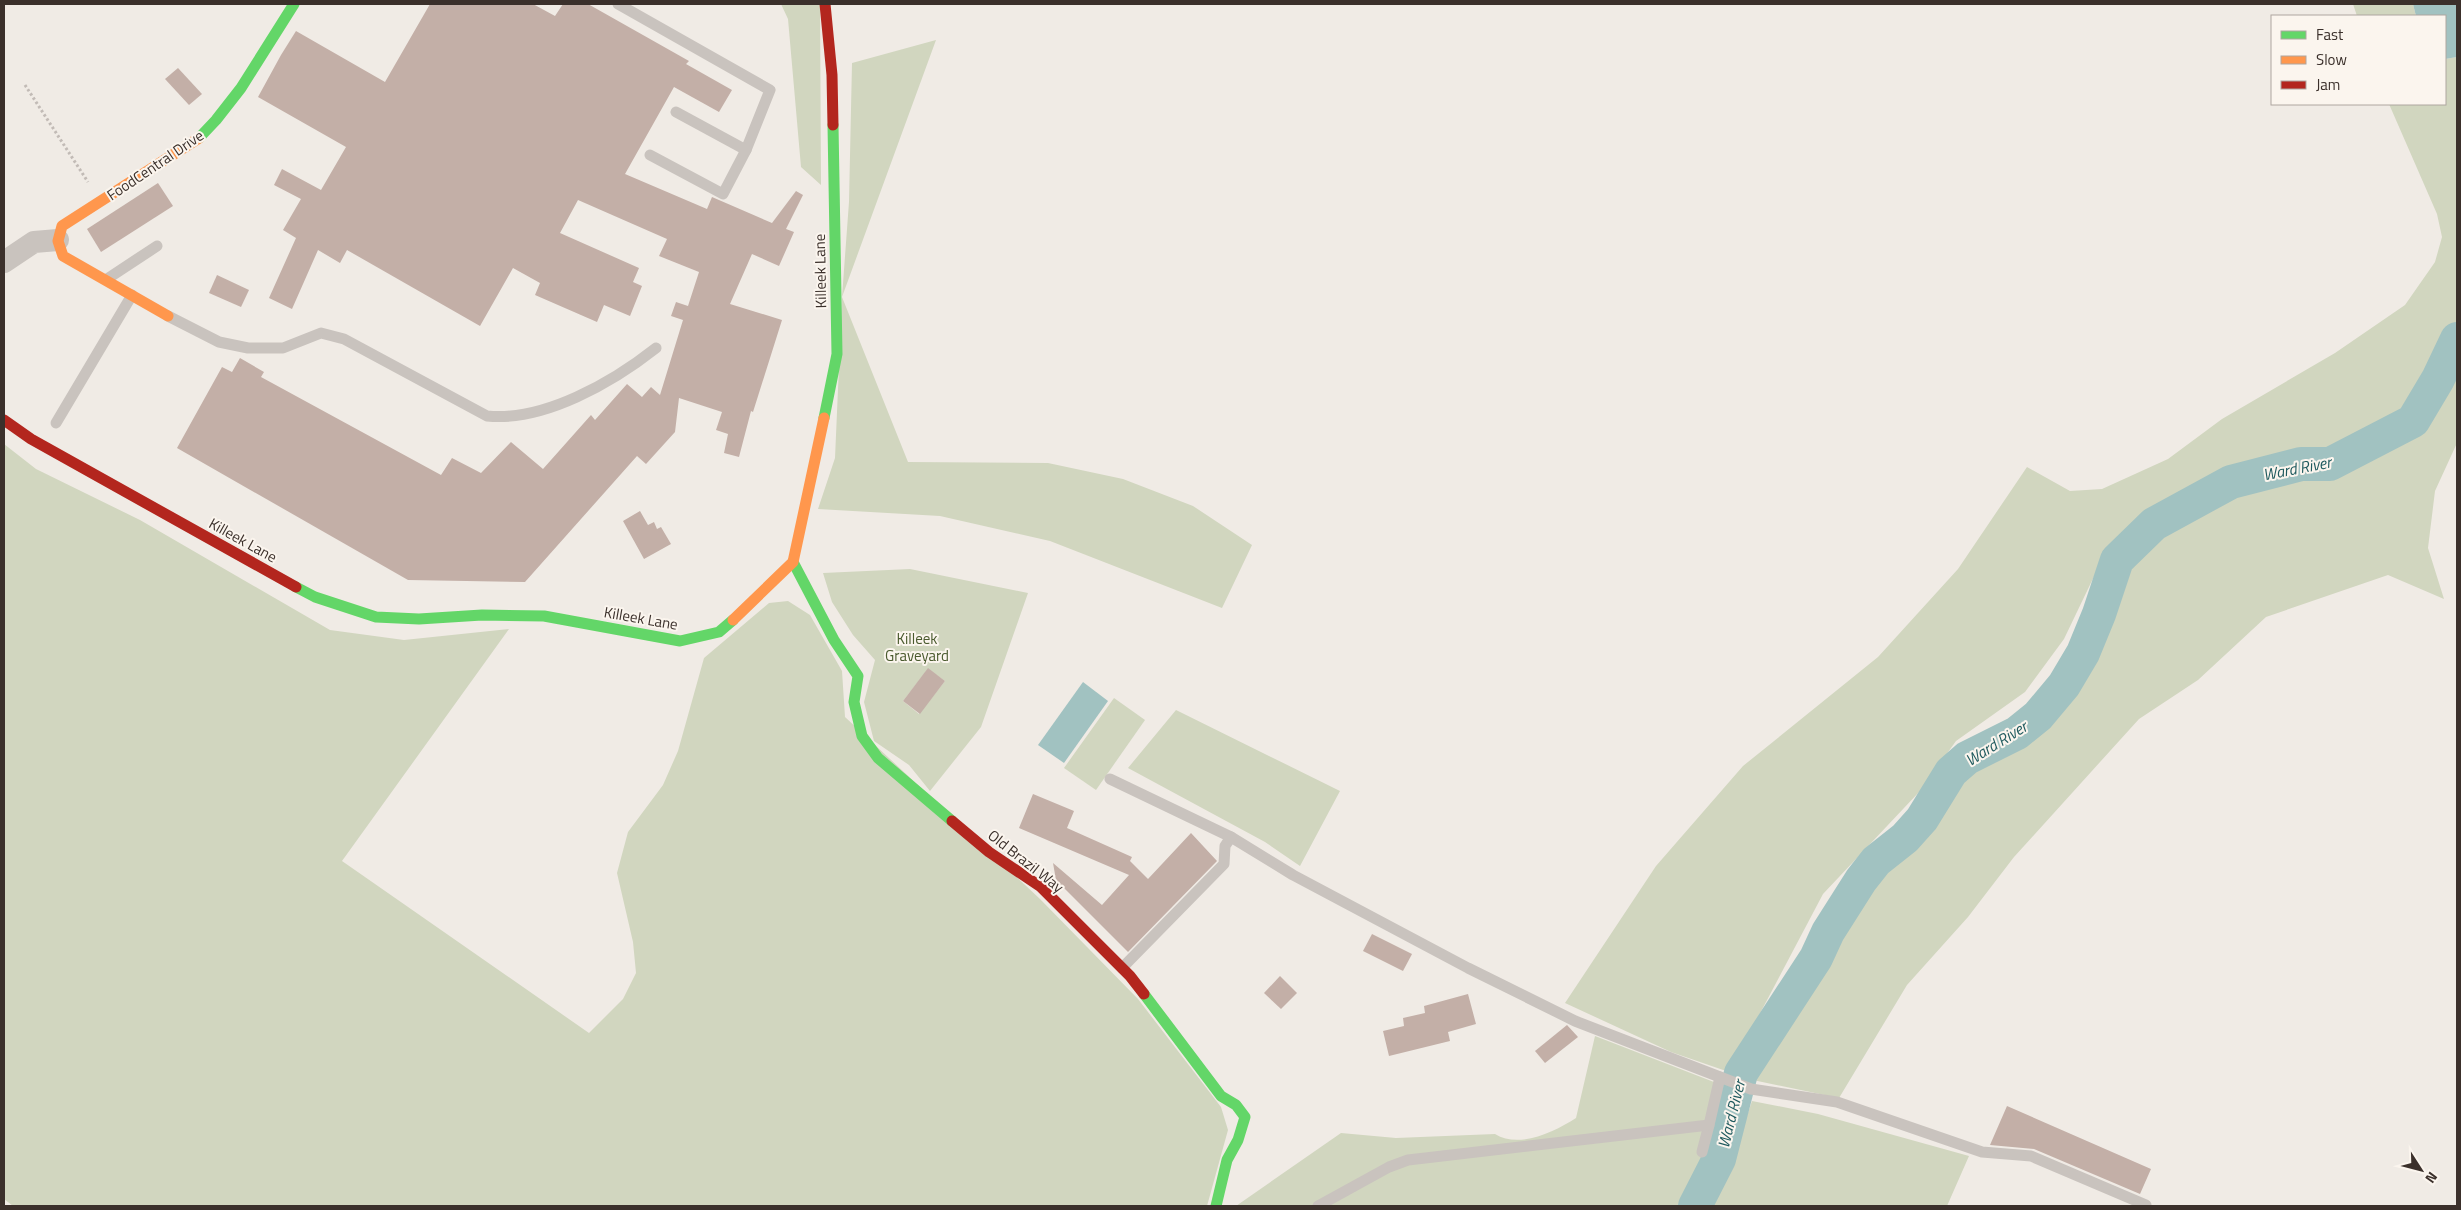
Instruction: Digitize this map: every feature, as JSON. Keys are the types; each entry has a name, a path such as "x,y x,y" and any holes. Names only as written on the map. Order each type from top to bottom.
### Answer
{"street":[{"name":"FoodCentral Drive","path":"58,240 62,226 203,135 222,115 242,88 294,4"},
{"name":"Killeek Lane","path":"4,420 31,439 315,597 376,617 419,619 482,615 544,616 680,641 719,632 770,587 793,562 837,354 832,75 825,4"},
{"path":"4,262 34,242 58,240 58,246 63,256 168,316"},
{"name":"Old Brazil Way","path":"793,562 834,640 858,676 854,702 862,736 878,758 990,852 1041,887 1122,968 1221,1096 1236,1105 1245,1117 1238,1140 1227,1160 1216,1206"}],"lane":[{"path":"618,4 770,90 746,150 722,194 650,155"},
{"path":"676,112 746,150"},
{"path":"106,280 157,246"},
{"path":"56,423 132,295"},
{"path":"168,316 219,342 248,348 283,348 321,333 344,339 487,416 504,418 539,410 586,393 636,363 656,348"},
{"path":"1110,779 1230,837 1292,876 1468,968 1575,1021 1752,1089 1837,1102 1982,1152 2031,1156 2146,1205"},
{"path":"1122,968 1224,864 1225,846 1230,837"},
{"path":"1702,1152 1709,1125 1726,1079"},
{"path":"1318,1206 1389,1167 1408,1160 1709,1125"}],"path":[{"path":"25,85 100,201"}],"green space":[{"path":"781,4 820,4 821,185 801,167 788,19"},
{"path":"2353,4 2413,4 2416,15 2357,15"},
{"path":"936,40 842,297 849,202 852,63"},
{"path":"2457,57 2457,443 2435,491 2428,548 2444,599 2388,575 2266,617 2198,680 2139,719 2014,857 1968,917 1907,985 1839,1098 1748,1079 1823,961 1862,885 1929,818 1953,779 1975,759 2012,740 2047,713 2078,669 2105,619 2124,563 2156,530 2190,511 2249,487 2243,470 2148,518 2099,566 2064,639 2025,692 1956,741 1920,791 1823,894 1729,1072 1671,1052 1565,1003 1656,866 1743,766 1878,657 1958,569 2027,467 2070,491 2102,489 2168,459 2222,419 2335,353 2405,305 2435,262 2442,237 2437,214 2389,105 2446,105 2446,59"},
{"path":"842,297 908,462 1048,463 1123,479 1193,506 1252,545 1222,608 1050,541 940,516 818,509 835,458"},
{"path":"4,444 36,469 140,520 330,630 404,640 509,629 342,861 589,1033 623,999 636,973 633,942 617,873 628,832 663,785 678,751 704,658 769,603 788,601 810,615 842,671 845,717 1040,899 1138,999 1221,1107 1228,1130 1207,1206 13,1206 4,1199"},
{"name":"Killeek Graveyard","path":"910,569 1028,593 981,727 930,791 909,765 874,741 864,702 875,660 853,635 832,602 823,573","holes":["928,669 945,681 919,714 903,701"]},
{"path":"1114,698 1145,720 1096,790 1064,768"},
{"path":"1176,710 1340,791 1300,866 1265,842 1128,768"},
{"path":"1595,1036 1732,1089 1715,1159 1691,1206 1236,1206 1341,1133 1396,1138 1495,1134 1515,1140 1536,1137 1557,1129 1576,1118"},
{"path":"1752,1101 1818,1114 1969,1156 1947,1206 1708,1206 1726,1178"}],"water":[{"path":"2413,4 2457,4 2457,57 2446,59 2446,15 2416,15"},
{"path":"1083,682 1108,701 1064,763 1038,745"}],"building":[{"path":"430,4 533,4 555,16 563,4 588,4 689,61 686,64 732,90 719,112 674,87 625,174 707,209 712,197 772,223 796,191 803,195 786,229 794,232 779,266 752,254 730,304 782,320 753,412 751,411 739,457 724,453 728,434 716,430 722,412 679,398 675,432 646,464 637,456 525,582 408,580 177,448 222,367 232,372 240,358 264,372 261,377 441,475 452,458 481,473 511,442 543,469 591,415 595,420 627,384 642,397 651,387 660,395 683,320 671,316 676,302 688,306 699,272 659,256 667,239 578,200 560,233 639,268 633,282 642,286 630,316 604,305 597,322 535,295 540,283 513,268 480,326 347,250 340,263 318,250 292,309 269,298 296,238 283,230 301,199 274,185 282,169 321,190 346,147 258,97 281,55 296,31 385,82"},
{"path":"178,68 202,94 189,105 165,79"},
{"path":"158,183 173,206 101,252 87,229"},
{"path":"217,275 249,290 241,307 209,293"},
{"path":"640,511 648,525 654,522 657,529 661,527 671,544 644,559 623,521"},
{"path":"928,668 945,681 920,714 903,701"},
{"path":"1033,794 1074,811 1067,828 1132,857 1130,861 1148,879 1191,833 1217,861 1128,952 1056,880 1053,863 1102,905 1129,875 1019,828"},
{"path":"1372,934 1412,954 1403,971 1363,951"},
{"path":"1280,976 1297,993 1281,1009 1264,993"},
{"path":"1468,994 1476,1024 1448,1032 1450,1041 1389,1056 1383,1031 1404,1026 1403,1018 1425,1013 1424,1006"},
{"path":"1567,1025 1578,1037 1545,1063 1535,1051"},
{"path":"2007,1106 2151,1169 2140,1194 2034,1149 1990,1145"}],"waterway":[{"name":"Ward River","path":"1695,1206 1719,1159 1741,1073 1816,958 1828,932 1861,880 1876,861 1905,838 1922,819 1951,772 1967,758 2017,733 2038,716 2064,685 2083,653 2099,614 2117,560 2154,524 2231,482 2301,464 2330,464 2413,421 2438,379 2457,339"}],"traffic: fast":[{"path":"199,138 241,88 294,4"},
{"path":"824,418 837,354 833,125"},
{"path":"793,562 834,640 858,676 854,702 862,736 878,758 952,821"},
{"path":"296,587 315,597 376,617 419,619 482,615 544,616 680,641 719,632 733,620"},
{"path":"1144,994 1221,1096 1236,1105 1245,1117 1238,1140 1227,1160 1216,1206"}],"traffic: slow":[{"path":"168,316 63,256 58,241 62,226 199,138"},
{"path":"733,620 793,562 824,418"}],"traffic: jam":[{"path":"825,4 832,75 833,125"},
{"path":"4,420 31,439 296,587"},
{"path":"952,821 989,852 1041,887 1130,976 1144,994"}]}
